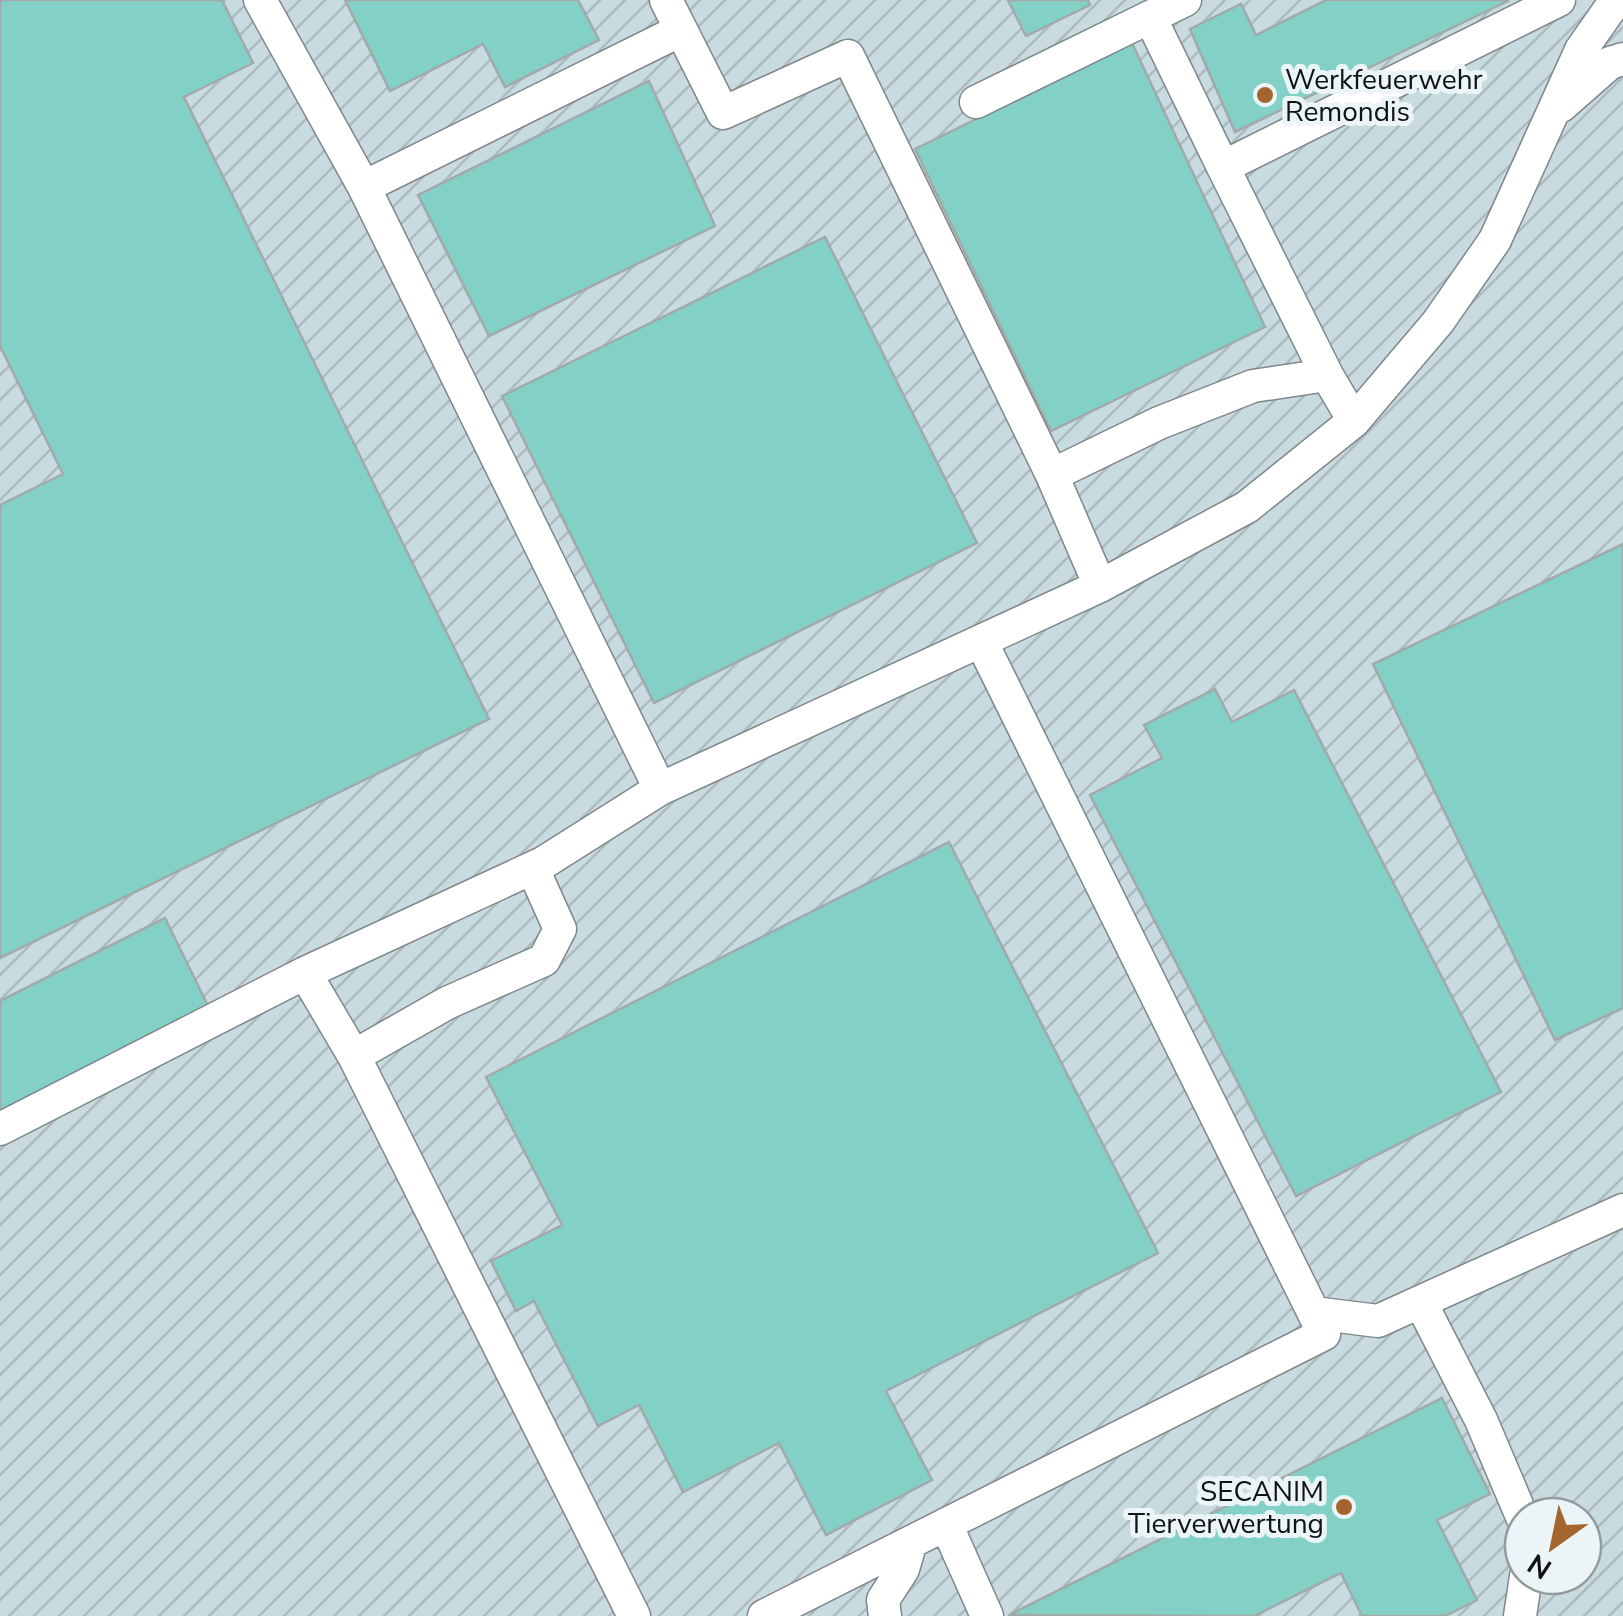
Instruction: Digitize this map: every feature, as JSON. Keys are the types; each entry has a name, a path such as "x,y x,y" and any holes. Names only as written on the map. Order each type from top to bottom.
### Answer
{"lane":[{"path":"260,0 364,187 660,790"},
{"path":"666,0 724,114 848,56 1052,475 1100,586"},
{"path":"976,102 1185,0"},
{"path":"1224,166 1559,0"},
{"path":"1581,50 1584,0"},
{"path":"354,1056 465,994 544,960 560,929 533,869 660,790 1100,586 1248,507 1354,421 1438,322 1495,240 1581,50 1616,0"},
{"path":"1150,17 1327,375 1354,421"},
{"path":"364,187 681,30"},
{"path":"1554,112 1610,63 1623,59"},
{"path":"1052,475 1159,423 1253,386 1327,375"},
{"path":"764,1616 1324,1334 981,642"},
{"path":"0,1128 305,972 543,863"},
{"path":"305,972 354,1056 634,1616"},
{"path":"1314,1313 1378,1321 1623,1210"},
{"path":"1421,1302 1481,1420 1513,1496"},
{"path":"946,1524 987,1616"},
{"path":"885,1616 883,1600 903,1569 911,1542"}],"shaded area":[{"path":"0,0 1623,0 1623,1616 0,1616"}],"building":[{"path":"0,0 222,0 253,63 184,97 489,719 0,958 0,505 63,474 0,346"},
{"path":"345,0 578,0 599,40 505,87 483,44 390,91"},
{"path":"1008,0 1088,0 1090,5 1026,36"},
{"name":"Werkfeuerwehr Remondis","path":"1326,0 1508,1 1235,132 1190,29 1241,4 1256,35"},
{"path":"1132,43 1265,327 1051,431 915,149"},
{"path":"649,81 715,226 489,336 418,195"},
{"path":"825,237 977,543 654,703 502,396"},
{"path":"1623,544 1623,1008 1555,1040 1373,664"},
{"path":"1215,689 1232,722 1294,690 1501,1092 1296,1196 1090,795 1162,758 1144,725"},
{"path":"949,842 1158,1253 886,1391 932,1480 826,1535 779,1443 683,1492 639,1405 598,1426 534,1301 516,1311 491,1261 562,1225 486,1077"},
{"path":"165,918 211,1012 0,1118 0,1001"},
{"name":"SECANIM Tierverwertung","path":"1442,1398 1490,1494 1437,1520 1477,1600 1445,1616 1362,1616 1341,1573 1254,1616 1009,1615"}],"place":[{"name":"Werkfeuerwehr Remondis","path":"1265,95"},
{"name":"SECANIM Tierverwertung","path":"1344,1507"}]}
